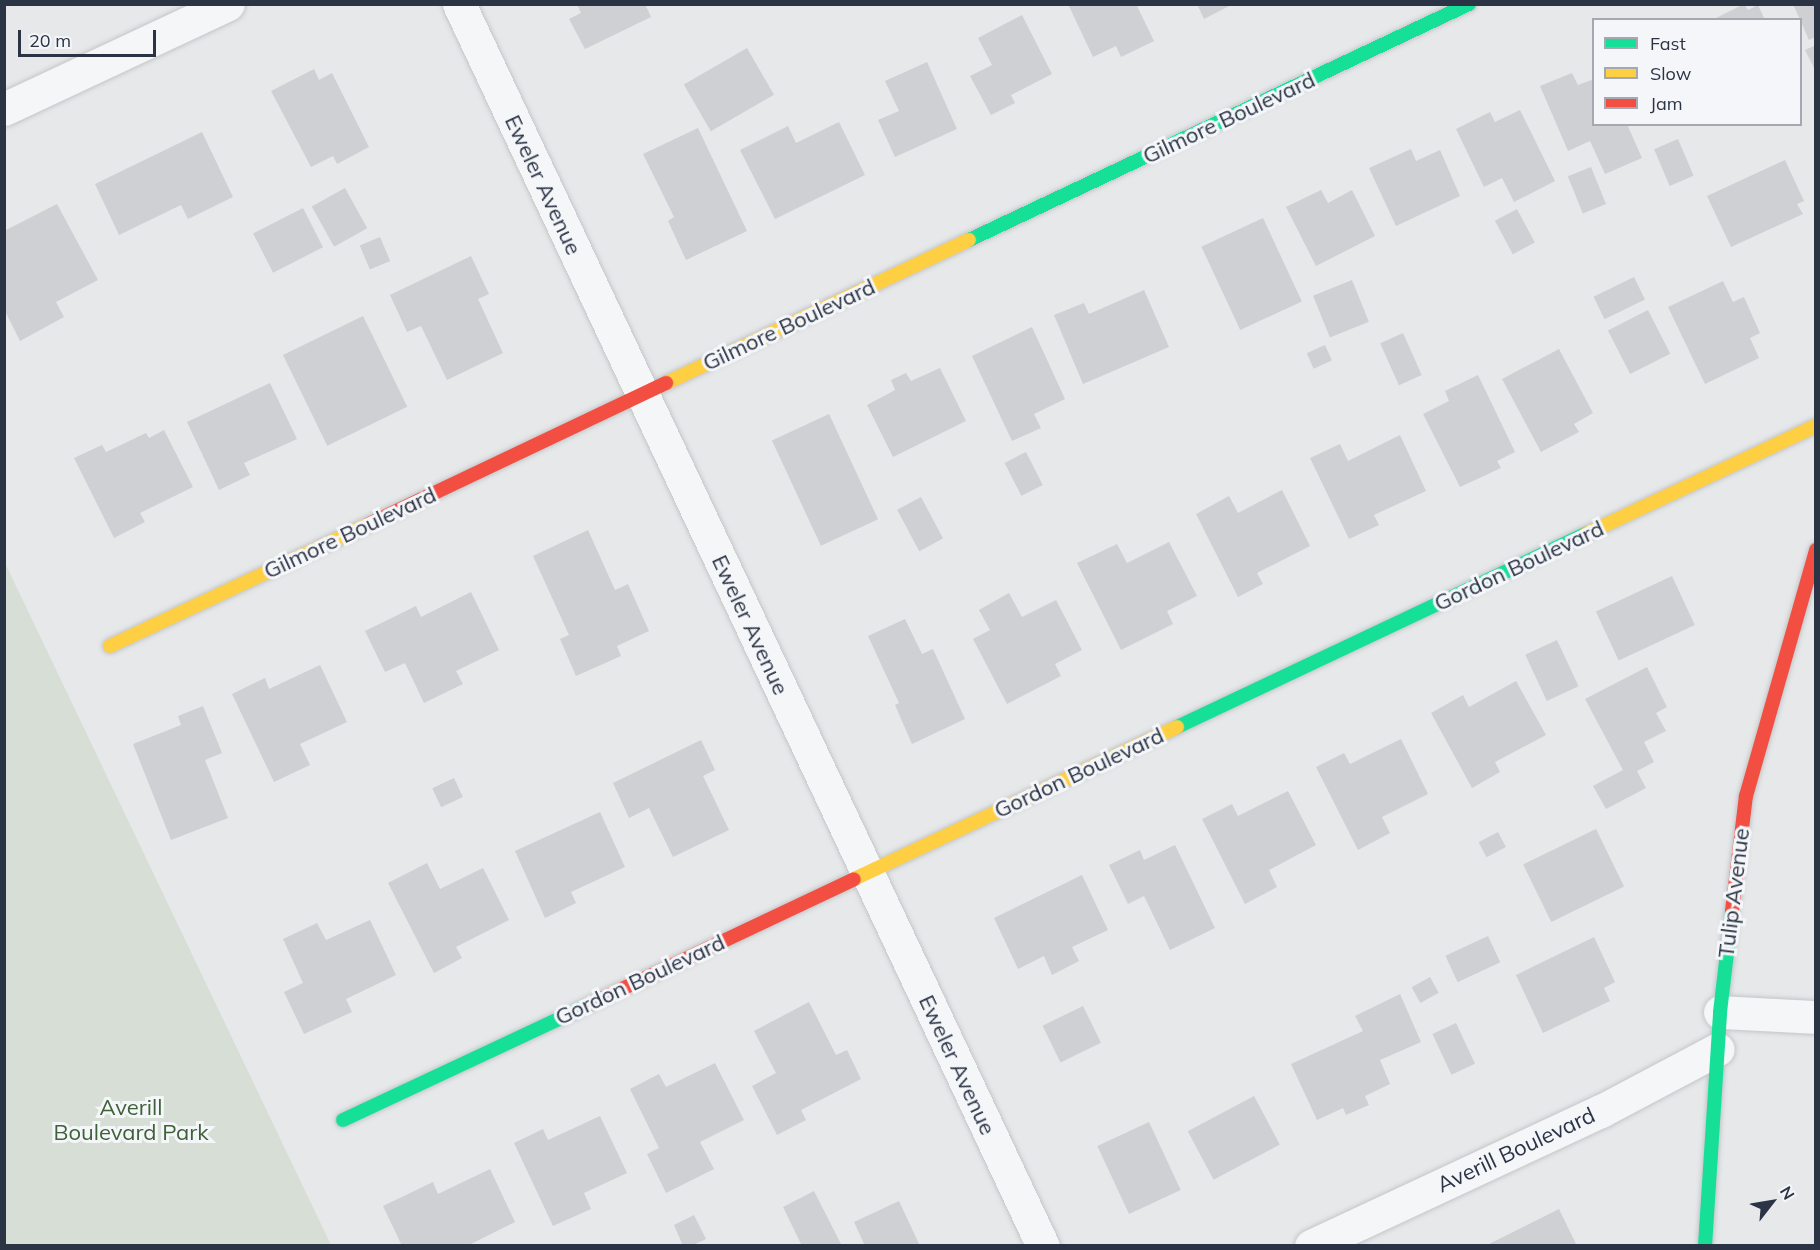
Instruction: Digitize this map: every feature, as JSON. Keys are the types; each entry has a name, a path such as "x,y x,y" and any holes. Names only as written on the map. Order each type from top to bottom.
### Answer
{"street":[{"path":"4,109 228,4"},
{"name":"Eweler Avenue","path":"459,4 1043,1245"},
{"name":"Gilmore Boulevard","path":"110,646 1469,4"},
{"name":"Gordon Boulevard","path":"343,1120 1815,426"},
{"name":"Tulip Avenue","path":"1705,1245 1720,1012 1746,796 1813,569"},
{"path":"1720,1012 1815,1017"},
{"name":"Averill Boulevard","path":"1311,1245 1601,1111 1718,1049"}],"green space":[{"name":"Averill Boulevard Park","path":"5,563 331,1245 5,1245"}],"building":[{"path":"577,4 645,4 651,17 585,49 569,19 581,13"},
{"path":"1068,4 1136,4 1154,41 1121,57 1116,46 1093,57"},
{"path":"1197,4 1233,4 1204,19"},
{"path":"1744,4 1748,10 1758,5 1764,18 1716,18"},
{"path":"1793,4 1816,4 1816,37 1809,40 1802,24 1802,18 1799,18"},
{"path":"1022,15 1052,74 1011,95 1015,103 991,115 970,76 992,65 978,38"},
{"path":"1816,45 1816,72 1805,50"},
{"path":"747,48 774,95 711,131 684,84"},
{"path":"927,62 957,129 895,157 878,120 899,111 885,81"},
{"path":"314,69 319,80 332,73 369,147 337,164 333,156 311,167 271,91"},
{"path":"1572,73 1578,85 1592,80 1592,126 1628,126 1642,158 1605,174 1590,141 1568,151 1540,86"},
{"path":"1520,110 1555,181 1514,202 1502,178 1484,187 1456,129 1490,112 1495,122"},
{"path":"839,122 865,175 775,219 740,150 788,126 796,143"},
{"path":"698,128 747,231 686,260 668,221 674,217 643,154"},
{"path":"202,132 233,197 188,219 181,205 119,235 95,184"},
{"path":"1678,139 1694,176 1670,186 1654,149"},
{"path":"1411,149 1416,161 1440,150 1460,196 1396,226 1369,168"},
{"path":"1785,160 1804,201 1797,204 1803,214 1731,247 1707,196"},
{"path":"1591,167 1606,204 1583,213 1568,176"},
{"path":"345,188 367,228 334,247 312,206"},
{"path":"1321,190 1328,203 1352,190 1375,236 1316,266 1286,207"},
{"path":"57,204 98,280 56,302 64,317 20,341 5,311 5,227 6,230"},
{"path":"303,208 323,247 273,273 253,233"},
{"path":"1517,209 1535,243 1513,254 1495,221"},
{"path":"1263,218 1302,301 1240,330 1201,247"},
{"path":"380,237 390,261 370,270 360,246"},
{"path":"471,256 489,294 478,299 503,353 447,380 421,326 407,332 390,295"},
{"path":"1634,277 1645,299 1605,319 1594,297"},
{"path":"1352,280 1369,322 1330,337 1313,296"},
{"path":"1723,281 1733,302 1744,297 1760,333 1750,338 1759,358 1705,384 1668,307"},
{"path":"1144,290 1169,347 1083,384 1054,315 1084,303 1089,314"},
{"path":"1648,310 1670,354 1630,374 1608,330"},
{"path":"363,316 407,407 327,446 283,355"},
{"path":"1032,327 1065,399 1034,414 1041,428 1012,441 972,356"},
{"path":"1403,333 1422,375 1399,385 1380,343"},
{"path":"1325,345 1332,361 1314,369 1307,353"},
{"path":"1559,349 1593,413 1574,424 1579,432 1541,452 1502,379"},
{"path":"940,368 966,421 893,457 867,405 895,390 891,380 906,373 911,381"},
{"path":"1478,375 1515,452 1497,461 1501,468 1460,487 1423,414 1449,401 1445,391"},
{"path":"270,383 297,439 244,463 250,475 219,490 187,422"},
{"path":"829,414 878,519 821,546 772,441"},
{"path":"164,430 193,487 140,513 145,522 114,538 74,458 102,445 106,452 146,433 149,438"},
{"path":"1400,435 1426,491 1374,515 1379,525 1349,539 1310,458 1340,444 1348,461"},
{"path":"1026,452 1043,485 1021,496 1005,463"},
{"path":"1282,490 1310,546 1257,573 1263,584 1238,597 1196,514 1229,496 1238,513"},
{"path":"921,497 943,538 919,551 897,510"},
{"path":"588,530 615,590 628,584 649,631 617,646 621,656 576,676 560,639 569,635 533,556"},
{"path":"1169,542 1197,596 1167,611 1173,624 1121,650 1077,563 1117,544 1127,563"},
{"path":"1672,576 1695,625 1619,660 1596,611"},
{"path":"471,592 499,650 456,671 463,684 424,703 405,663 385,672 365,631 416,606 421,617"},
{"path":"1009,593 1022,617 1056,600 1082,650 1055,664 1061,676 1007,704 973,639 990,630 979,610"},
{"path":"905,619 922,654 933,649 965,719 912,744 895,705 899,703 868,636"},
{"path":"1557,640 1579,686 1547,701 1525,655"},
{"path":"320,665 347,722 300,744 310,765 274,782 232,694 265,678 269,689"},
{"path":"1647,667 1667,707 1656,713 1666,731 1644,742 1654,762 1637,771 1646,788 1606,809 1593,786 1623,770 1585,699"},
{"path":"1516,681 1546,735 1495,762 1500,772 1472,788 1431,713 1463,695 1469,707"},
{"path":"203,706 222,753 205,760 228,818 171,840 133,744 181,725 178,716"},
{"path":"1401,739 1428,794 1382,817 1390,833 1358,850 1316,767 1344,753 1350,764"},
{"path":"701,740 715,770 703,776 729,830 673,857 649,808 629,818 613,783"},
{"path":"454,778 463,797 441,807 432,788"},
{"path":"1288,791 1316,845 1269,870 1277,887 1245,904 1202,819 1232,804 1238,816"},
{"path":"600,812 625,867 571,892 576,903 545,918 515,851"},
{"path":"1596,829 1624,887 1551,922 1523,865"},
{"path":"1498,832 1506,847 1487,857 1479,842"},
{"path":"1175,845 1215,928 1170,950 1144,896 1128,904 1109,865 1140,850 1144,860"},
{"path":"427,863 440,889 483,868 509,920 456,947 462,958 434,973 388,883"},
{"path":"1082,875 1108,930 1072,947 1079,961 1052,975 1044,956 1018,969 994,918"},
{"path":"370,920 396,975 346,999 352,1012 304,1034 284,992 303,983 283,939 317,923 326,940"},
{"path":"1488,936 1500,962 1458,982 1445,956"},
{"path":"1594,937 1615,982 1604,988 1610,1001 1543,1033 1516,975"},
{"path":"1430,977 1439,993 1420,1003 1412,987"},
{"path":"1400,994 1421,1042 1380,1060 1390,1084 1365,1096 1369,1105 1346,1115 1343,1108 1317,1120 1291,1064 1363,1031 1355,1016"},
{"path":"809,1002 836,1055 847,1050 861,1079 801,1110 806,1120 777,1135 752,1086 776,1073 754,1031"},
{"path":"1083,1006 1101,1043 1061,1063 1043,1026"},
{"path":"1456,1023 1475,1064 1451,1075 1432,1034"},
{"path":"715,1063 744,1120 700,1142 714,1169 666,1193 647,1154 659,1148 630,1089 659,1074 666,1087"},
{"path":"1254,1096 1280,1145 1214,1180 1188,1131"},
{"path":"600,1116 627,1173 584,1193 591,1209 553,1226 514,1143 543,1129 548,1140"},
{"path":"1149,1122 1181,1190 1129,1214 1097,1146"},
{"path":"490,1169 515,1222 467,1246 402,1246 383,1206 433,1182 438,1194"},
{"path":"814,1191 842,1246 802,1246 783,1207"},
{"path":"899,1201 920,1246 865,1246 854,1222"},
{"path":"1559,1209 1577,1246 1485,1246"},
{"path":"694,1215 706,1239 691,1246 683,1246 674,1225"}],"traffic: fast":[{"path":"969,240 1469,4"},
{"path":"1177,727 1586,534"},
{"path":"1705,1246 1720,1012 1732,911"},
{"path":"343,1120 588,1005"}],"traffic: slow":[{"path":"666,383 969,240"},
{"path":"1586,534 1816,426"},
{"path":"110,646 369,524"},
{"path":"854,879 1177,727"}],"traffic: jam":[{"path":"369,524 666,383"},
{"path":"1732,911 1746,796 1816,550"},
{"path":"588,1005 854,879"}]}
